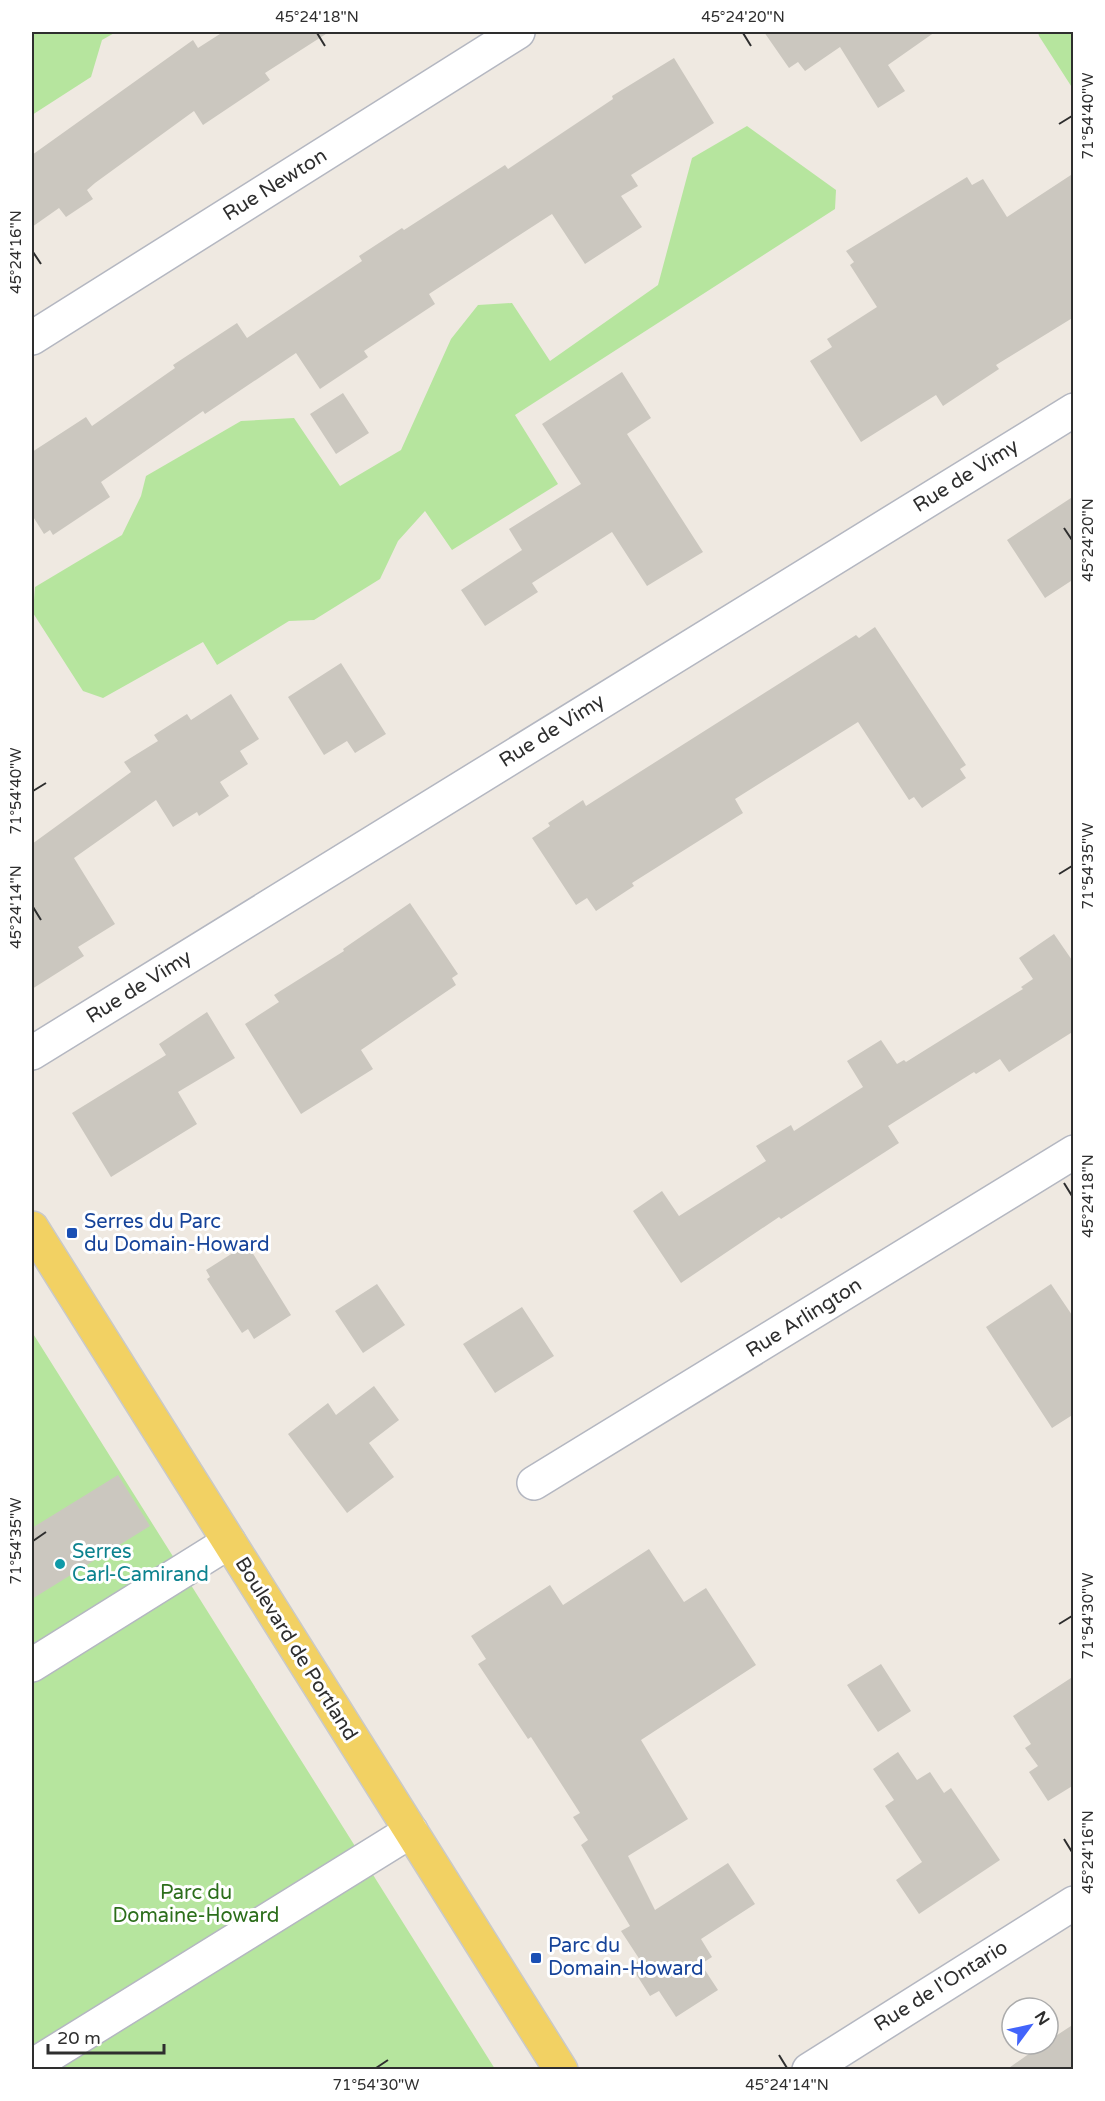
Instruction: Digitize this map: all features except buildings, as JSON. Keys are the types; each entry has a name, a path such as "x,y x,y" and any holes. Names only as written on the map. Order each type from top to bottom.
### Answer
{"main road":[{"name":"Boulevard de Portland","path":"32,1228 561,2070"}],"street":[{"name":"Rue Newton","path":"32,338 518,32"},
{"name":"Rue de Vimy","path":"32,1053 1074,410"},
{"name":"Rue Arlington","path":"534,1484 1074,1152"},
{"path":"32,1665 229,1542"},
{"path":"32,2066 411,1831"},
{"name":"Rue de l'Ontario","path":"809,2070 1074,1903"}],"green space":[{"path":"32,32 116,32 102,40 91,77 32,115"},
{"path":"1038,32 1073,32 1073,89 1039,36"},
{"path":"747,126 836,190 835,209 515,415 558,484 452,550 425,511 398,541 380,579 314,620 289,621 217,665 203,642 103,698 83,691 33,613 35,587 122,535 141,496 146,476 241,421 294,418 340,486 401,450 451,339 478,305 512,303 550,361 658,285 692,158"},
{"name":"Parc du Domaine-Howard","path":"32,1332 495,2069 32,2069"}],"place":[{"name":"Serres du Parc du Domain-Howard","path":"72,1233"},
{"name":"Serres Carl-Camirand","path":"60,1564"},
{"name":"Parc du Domain-Howard","path":"536,1958"}]}
